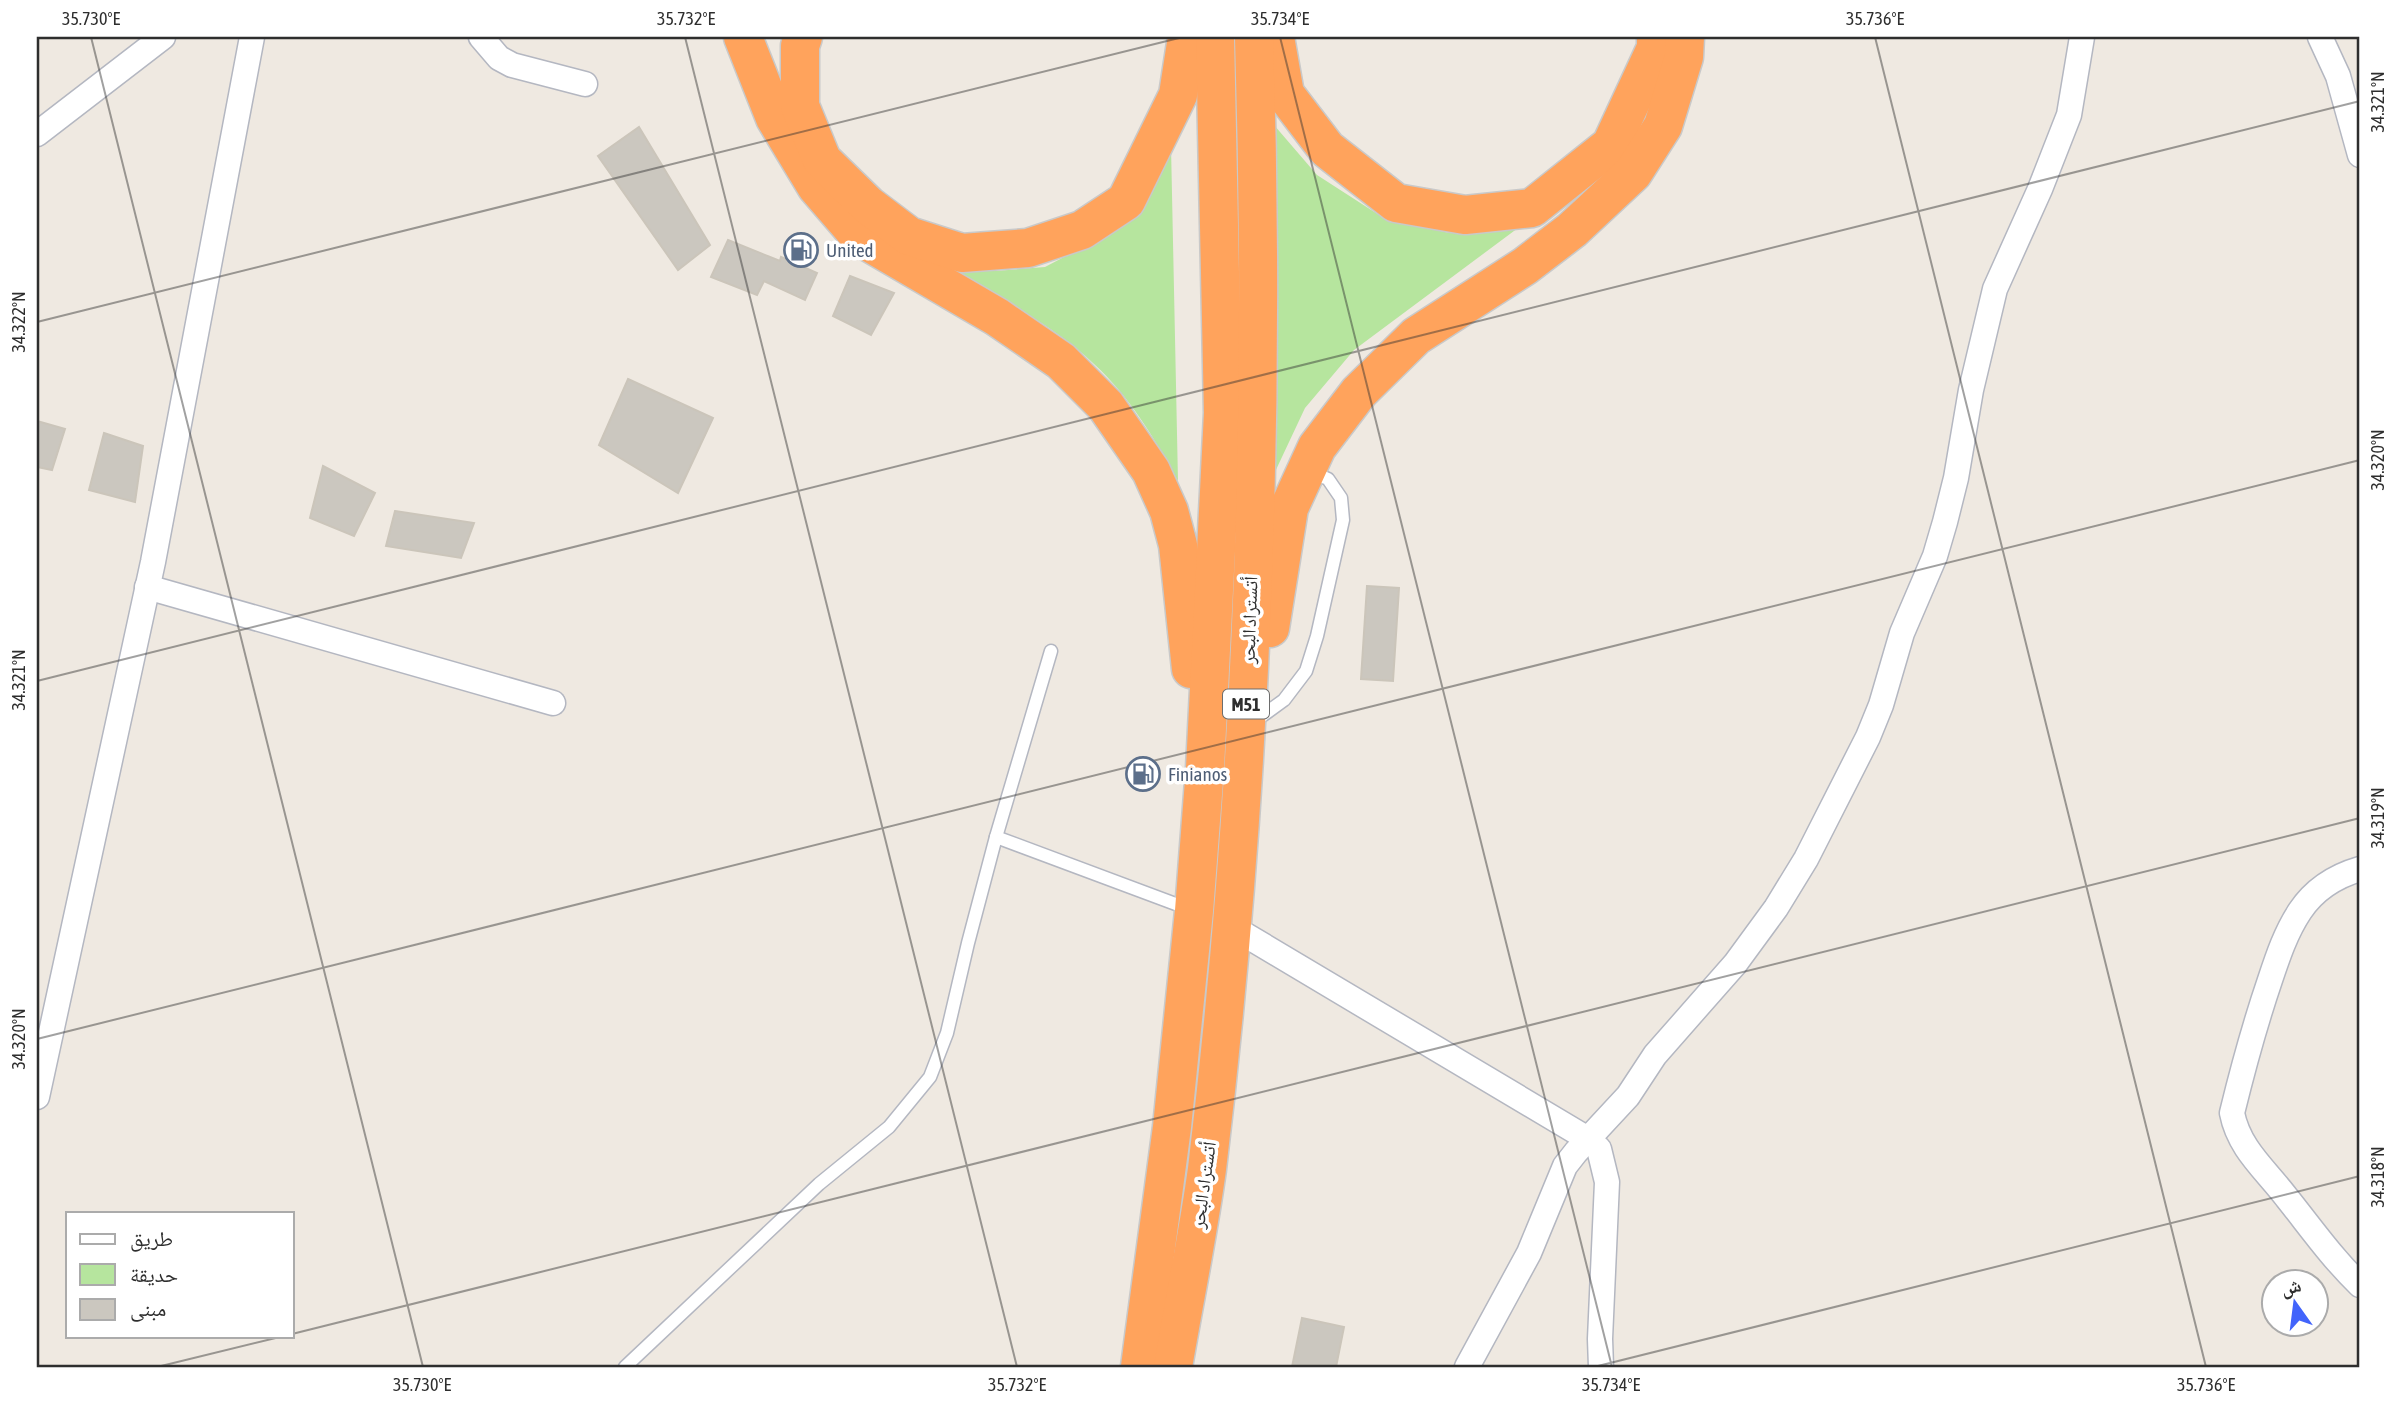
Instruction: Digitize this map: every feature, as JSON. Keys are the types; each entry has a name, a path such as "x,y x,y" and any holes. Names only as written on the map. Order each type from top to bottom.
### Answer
{"highway":[{"path":"743,37 775,118 816,186 860,237 997,317 1060,361 1106,406 1151,471 1169,511 1178,545 1205,768"},
{"path":"803,37 800,46 800,106 822,160 867,205 909,236 962,253 1028,248 1083,230 1126,201 1178,94 1187,37"},
{"name":"أتستراد البحر","path":"1140,1367 1172,1127 1194,911 1205,768 1223,413 1215,37"},
{"name":"أتستراد البحر","path":"1173,1367 1206,1172 1232,927 1242,796 1256,446 1254,37"},
{"path":"1275,37 1285,94 1327,149 1396,204 1465,215 1532,208 1611,145 1656,48 1656,37"},
{"path":"1242,796 1289,508 1317,447 1359,391 1416,336 1525,266 1563,237 1633,173 1663,125 1684,57 1685,37"}],"street":[{"path":"37,134 163,37"},
{"path":"37,1097 147,587 252,37"},
{"path":"481,37 499,58 512,65 585,84"},
{"path":"1477,1363 1529,1253 1557,1182 1571,1159 1628,1096 1655,1055 1735,964 1776,908 1806,859 1868,737 1881,705 1902,633 1935,556 1956,478 1971,390 1995,289 2040,190 2069,115 2082,37"},
{"path":"2320,37 2339,76 2360,155"},
{"path":"147,587 553,703"},
{"path":"2360,869 2337,878 2312,896 2288,932 2251,1037 2232,1113 2234,1126 2243,1145 2280,1188 2317,1239 2360,1285"},
{"path":"1232,927 1588,1139 1599,1149 1607,1182 1601,1367"}],"lane":[{"path":"1255,722 1284,700 1306,671 1317,636 1343,520 1341,498 1328,479 1307,470"},
{"path":"625,1367 818,1184 890,1127 930,1077 947,1033 996,837 1051,651"},
{"path":"996,837 1194,911"}],"green space":[{"path":"1274,125 1317,175 1379,215 1449,233 1518,228 1354,350 1305,408 1265,493"},
{"path":"1171,146 1178,481 1141,419 1119,390 1094,364 1040,322 941,265 995,271 1045,267 1104,236"}],"building":[{"path":"639,127 710,245 678,270 598,156"},
{"path":"728,240 780,261 781,257 817,273 805,300 764,281 757,295 711,277"},
{"path":"850,276 894,293 871,335 833,316"},
{"path":"628,379 713,418 678,493 599,445"},
{"path":"37,421 65,429 52,470 37,467"},
{"path":"104,433 143,446 135,502 89,490"},
{"path":"323,466 375,493 354,536 310,518"},
{"path":"395,511 474,523 461,558 386,546"},
{"path":"1367,586 1399,588 1393,681 1361,679"},
{"path":"1302,1318 1344,1327 1336,1367 1292,1367"}],"place":[{"name":"United","path":"801,250"},
{"name":"Finianos","path":"1143,774"}]}
